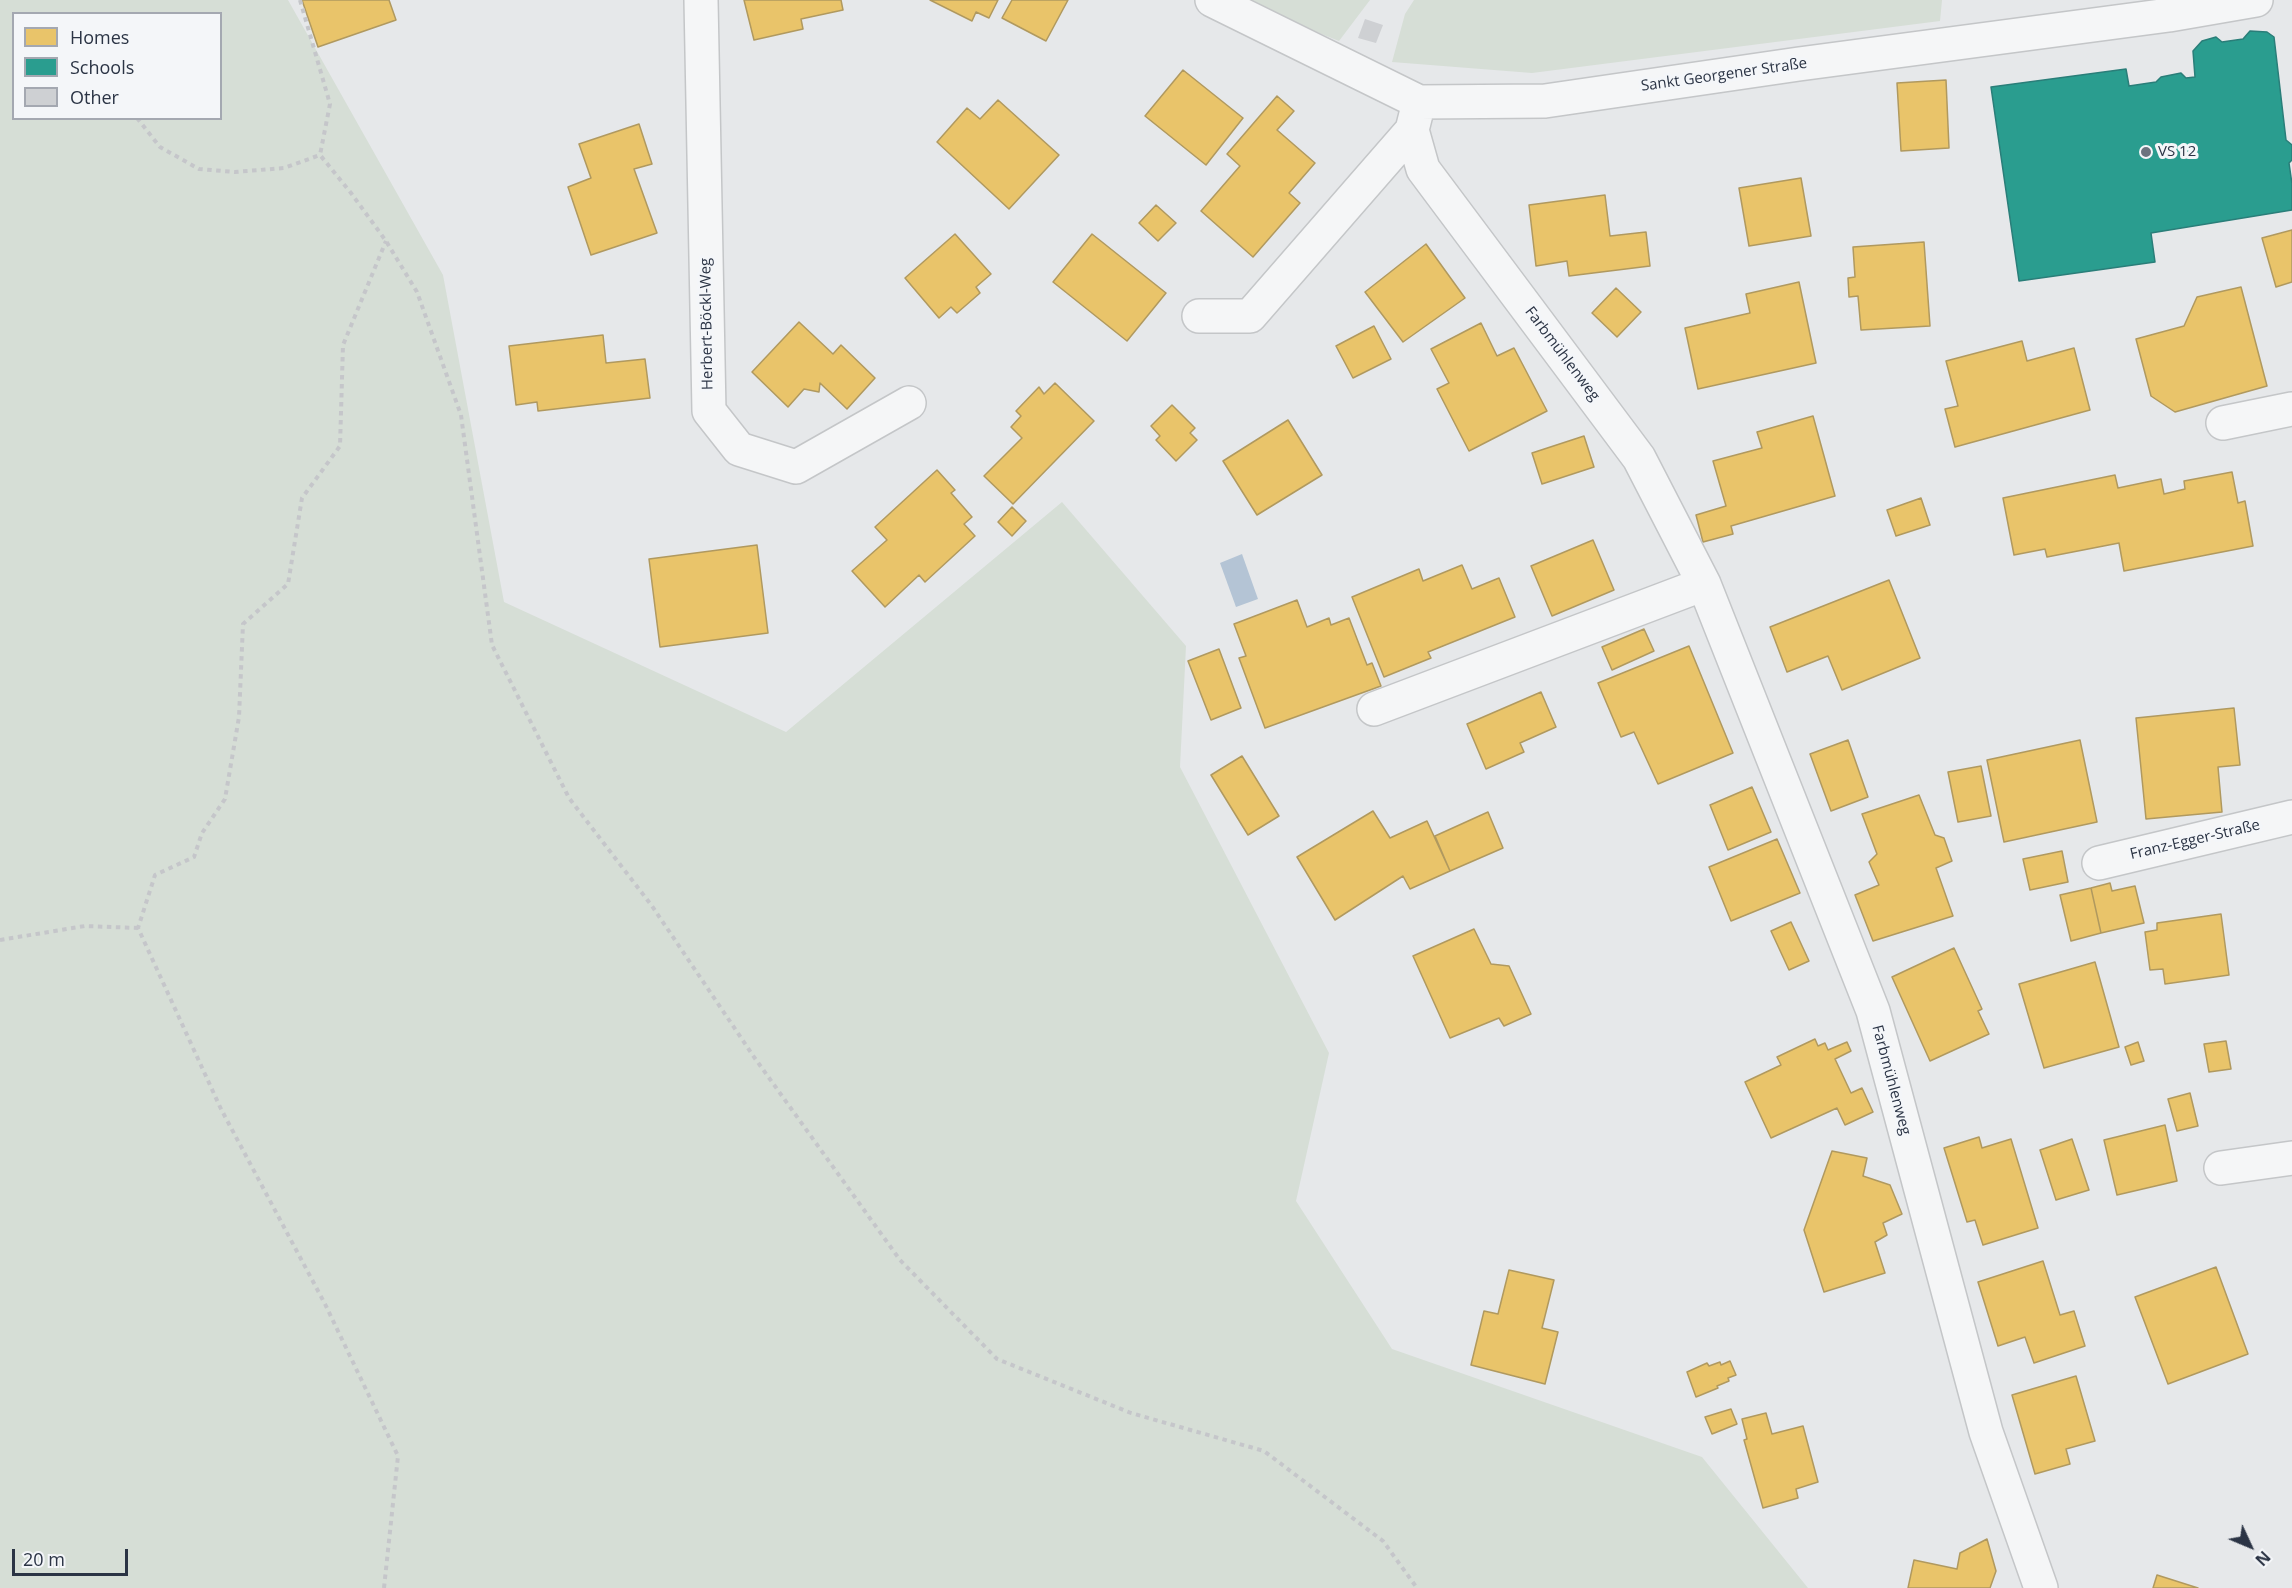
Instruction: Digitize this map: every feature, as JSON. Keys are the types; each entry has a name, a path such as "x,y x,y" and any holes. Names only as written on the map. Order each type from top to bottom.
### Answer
{"street":[{"name":"Herbert-Böckl-Weg","path":"701,0 709,411 740,449 796,467 909,403"},
{"name":"Sankt Georgener Straße","path":"1212,0 1416,116 1545,102 1799,64 2169,15 2256,0"},
{"path":"1199,316 1250,316 1416,116"},
{"name":"Farbmühlenweg","path":"1416,116 1423,169 1639,458 1704,584 1873,1011 1986,1432 2041,1588"},
{"path":"2223,423 2292,408"},
{"path":"1374,709 1704,584"},
{"name":"Franz-Egger-Straße","path":"2099,863 2292,817"},
{"path":"2221,1168 2292,1158"}],"path":[{"path":"300,0 330,104 320,155"},
{"path":"139,120 160,147 200,169 235,172 284,168 320,155"},
{"path":"320,155 386,241 417,291 461,415 492,645 569,798 652,906 754,1057 900,1260 997,1359 1131,1413 1264,1451 1383,1541 1417,1588"},
{"path":"384,1588 398,1456 325,1304 221,1109 138,928 155,875 194,857 202,833 225,799 238,717 243,624 288,584 302,498 340,446 343,345 386,241"},
{"path":"0,940 85,926 138,928"}],"shaded area":[{"path":"0,0 288,0 443,275 504,602 786,732 1062,502 1186,646 1180,767 1329,1053 1296,1201 1392,1349 1702,1457 1808,1588 0,1588"},
{"path":"1237,0 1370,0 1339,41"},
{"path":"1414,0 1942,0 1940,21 1532,73 1392,62 1405,14"}],"water":[{"path":"1242,554 1258,599 1236,607 1220,563"}],"building: Homes":[{"path":"302,0 389,0 396,20 318,47"},
{"path":"744,0 841,0 843,10 801,19 803,29 754,40"},
{"path":"930,0 998,0 989,18 976,12 972,21"},
{"path":"1012,0 1068,0 1046,41 1002,18"},
{"path":"1183,70 1243,118 1206,165 1145,116"},
{"path":"1946,80 1949,148 1901,151 1897,83"},
{"path":"1277,96 1294,111 1277,130 1315,163 1289,193 1300,203 1253,257 1201,211 1240,166 1227,154"},
{"path":"998,100 1059,155 1009,209 937,142 967,108 980,119"},
{"path":"639,124 652,164 634,169 657,233 591,255 568,187 591,178 579,144"},
{"path":"1801,178 1811,236 1749,246 1739,188"},
{"path":"1605,195 1610,236 1646,232 1650,266 1569,276 1567,261 1536,266 1529,205"},
{"path":"1156,205 1176,223 1158,241 1139,223"},
{"path":"2292,230 2292,282 2276,287 2262,238"},
{"path":"955,234 991,274 976,287 980,293 957,313 951,307 939,318 905,278"},
{"path":"1092,234 1166,293 1127,341 1053,282"},
{"path":"1924,242 1930,326 1861,330 1858,296 1849,297 1848,278 1855,277 1853,247"},
{"path":"1426,244 1465,298 1403,342 1365,292"},
{"path":"1799,282 1816,363 1698,389 1685,328 1750,313 1746,294"},
{"path":"2241,287 2267,386 2175,412 2151,396 2136,339 2184,326 2197,297"},
{"path":"1616,288 1641,312 1617,337 1592,313"},
{"path":"799,322 833,354 841,345 875,378 847,409 820,383 819,392 804,389 788,407 752,372"},
{"path":"1481,323 1497,356 1514,348 1547,411 1469,451 1437,389 1449,383 1431,349"},
{"path":"1374,326 1391,359 1353,378 1336,346"},
{"path":"603,335 606,363 645,359 650,398 538,411 537,402 516,405 509,346"},
{"path":"2022,341 2027,361 2074,348 2090,410 1955,447 1945,409 1958,406 1946,361"},
{"path":"1055,383 1094,421 1013,504 984,476 1022,438 1011,427 1021,416 1016,411 1039,387 1044,394"},
{"path":"1172,405 1195,428 1190,433 1197,440 1176,461 1156,440 1160,436 1151,426"},
{"path":"1813,416 1835,496 1731,526 1733,534 1703,542 1696,515 1726,506 1713,461 1762,448 1757,432"},
{"path":"1288,420 1322,475 1257,515 1223,461"},
{"path":"1584,436 1594,467 1542,484 1532,453"},
{"path":"937,470 955,490 951,493 972,517 964,524 975,536 925,582 919,575 885,607 852,571 887,540 875,527"},
{"path":"2232,472 2238,503 2245,501 2253,546 2124,571 2119,543 2047,557 2045,549 2014,555 2003,498 2115,475 2118,488 2161,479 2164,494 2185,489 2184,481"},
{"path":"1921,498 1930,525 1896,536 1887,510"},
{"path":"1012,507 1026,521 1012,536 998,522"},
{"path":"1593,540 1614,590 1552,616 1531,566"},
{"path":"757,545 768,633 660,647 649,559"},
{"path":"1462,565 1472,589 1499,578 1515,617 1428,652 1431,658 1384,677 1352,597 1419,569 1423,581"},
{"path":"1889,580 1920,658 1842,690 1828,656 1787,672 1770,627"},
{"path":"1297,600 1307,627 1329,618 1331,625 1349,618 1367,665 1372,663 1381,686 1265,728 1239,658 1246,656 1234,624"},
{"path":"1644,629 1654,651 1612,670 1602,647"},
{"path":"1689,646 1733,753 1658,784 1634,732 1621,737 1598,683"},
{"path":"1219,649 1241,708 1211,720 1188,661"},
{"path":"1541,692 1556,727 1520,743 1524,752 1486,769 1467,724"},
{"path":"2234,708 2240,765 2218,767 2222,812 2146,819 2136,718"},
{"path":"1848,740 1868,797 1831,811 1810,754"},
{"path":"2080,740 2097,822 2004,842 1987,760"},
{"path":"1242,756 1279,816 1248,835 1211,775"},
{"path":"1981,766 1991,816 1958,822 1948,772"},
{"path":"1752,787 1771,832 1728,850 1710,805"},
{"path":"1919,795 1935,835 1944,838 1952,861 1936,868 1953,916 1873,941 1855,895 1879,885 1869,862 1877,854 1862,814"},
{"path":"1373,811 1390,838 1427,821 1450,871 1410,889 1403,876 1335,920 1297,857"},
{"path":"1488,812 1503,848 1450,871 1435,836"},
{"path":"1777,839 1800,893 1731,921 1709,867"},
{"path":"2062,851 2068,882 2030,890 2023,859"},
{"path":"2110,883 2112,891 2135,886 2144,923 2101,933 2091,888"},
{"path":"2091,888 2101,933 2071,941 2060,895"},
{"path":"2221,914 2229,975 2165,984 2163,969 2150,970 2145,932 2157,930 2157,923"},
{"path":"1791,922 1809,961 1789,970 1771,931"},
{"path":"1474,929 1491,964 1509,966 1531,1014 1504,1026 1499,1018 1450,1038 1413,956"},
{"path":"1954,948 1982,1009 1978,1011 1989,1034 1930,1061 1892,977"},
{"path":"2095,962 2119,1047 2044,1068 2019,984"},
{"path":"1815,1039 1818,1046 1825,1043 1828,1050 1847,1042 1851,1051 1835,1059 1851,1093 1862,1088 1873,1112 1845,1125 1837,1108 1771,1138 1745,1082 1781,1065 1777,1057"},
{"path":"2226,1041 2231,1069 2209,1072 2204,1044"},
{"path":"2138,1042 2144,1061 2131,1065 2125,1047"},
{"path":"2190,1093 2198,1126 2177,1131 2168,1099"},
{"path":"2165,1125 2177,1181 2117,1195 2104,1140"},
{"path":"1979,1137 1982,1148 2011,1139 2038,1228 1983,1245 1975,1220 1967,1222 1944,1148"},
{"path":"2072,1139 2089,1190 2056,1200 2040,1150"},
{"path":"1832,1151 1867,1158 1863,1176 1890,1185 1902,1214 1883,1223 1887,1235 1875,1242 1885,1273 1824,1292 1804,1230"},
{"path":"2043,1261 2060,1315 2074,1311 2085,1346 2034,1363 2025,1337 1998,1346 1978,1282"},
{"path":"2216,1267 2248,1354 2168,1384 2135,1297"},
{"path":"1509,1270 1554,1280 1542,1328 1558,1332 1545,1384 1471,1365 1484,1311 1498,1314"},
{"path":"1730,1361 1736,1375 1728,1378 1729,1381 1717,1386 1718,1388 1696,1397 1687,1372 1707,1363 1709,1366 1720,1362 1721,1365"},
{"path":"2076,1376 2095,1441 2066,1449 2070,1464 2035,1474 2012,1395"},
{"path":"1731,1409 1737,1424 1712,1434 1705,1417"},
{"path":"1766,1413 1772,1434 1803,1426 1818,1482 1796,1489 1798,1498 1763,1508 1744,1440 1747,1439 1742,1419"},
{"path":"1987,1539 1996,1571 1990,1588 1908,1588 1914,1560 1957,1569 1960,1553"},
{"path":"2157,1575 2198,1588 2153,1588"}],"building: Schools":[{"name":"VS 12","path":"2250,31 2267,32 2274,37 2286,140 2292,145 2292,160 2289,163 2292,210 2151,233 2155,262 2019,281 1991,87 2126,69 2129,86 2156,82 2161,77 2181,73 2186,78 2195,77 2193,51 2202,41 2216,37 2222,42 2243,39"}],"building: Other":[{"path":"1365,19 1383,25 1376,43 1358,38"}],"place":[{"name":"VS 12","path":"2146,152"}]}
